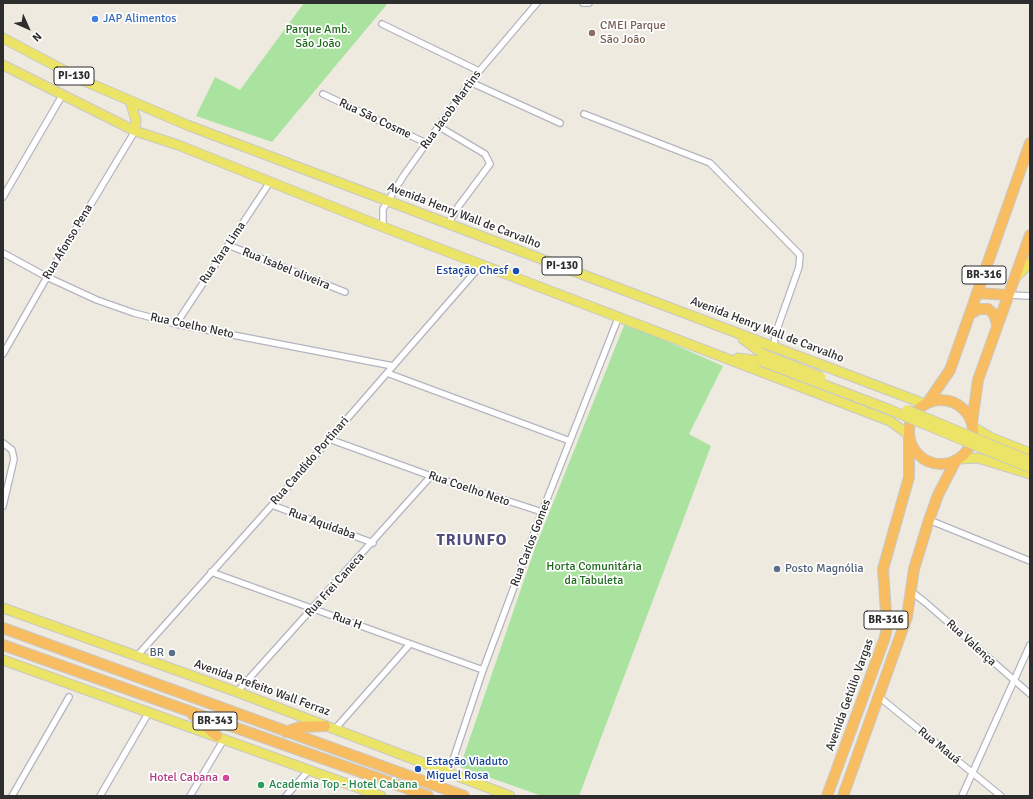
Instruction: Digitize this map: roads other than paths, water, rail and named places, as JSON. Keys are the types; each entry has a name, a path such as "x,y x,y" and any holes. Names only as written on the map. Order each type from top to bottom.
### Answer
{"highway":[{"name":"Avenida Getúlio Vargas","path":"827,796 886,637 887,627 883,569 909,477 909,436 912,417 927,403 950,370 1030,143"},
{"name":"BR-316","path":"843,796 878,696 903,631 912,592 915,565 938,495 954,461 970,445 978,380 1030,236"},
{"path":"977,293 1008,295"},
{"path":"970,314 979,309 988,309 994,314 998,324"},
{"name":"Avenida Henry Wall de Carvalho","path":"927,403 939,400 949,401 959,405 967,412 972,425"},
{"path":"909,436 912,446 923,459 935,464 954,461"},
{"name":"BR-343","path":"3,628 286,732"},
{"name":"BR-343","path":"3,644 428,796"},
{"path":"189,711 220,738"},
{"path":"286,732 300,727 330,728"},
{"path":"286,732 464,796"},
{"path":"820,796 839,764"}],"main road":[{"name":"Avenida Henry Wall de Carvalho","path":"3,38 82,80 187,125 736,333 927,403"},
{"name":"PI-130","path":"3,65 135,130 178,145 383,227 619,316 890,421 909,436"},
{"path":"130,101 136,120 135,130"},
{"path":"1014,279 1030,263"},
{"path":"736,333 762,358 1030,468"},
{"path":"728,358 762,358 911,412 1030,461"},
{"path":"972,425 990,437 1030,453"},
{"path":"954,461 978,458 1030,474"},
{"name":"Avenida Prefeito Wall Ferraz","path":"3,608 237,692 510,796"},
{"path":"4,662 149,712 381,796"}],"street":[{"name":"Rua Jacob Martins","path":"383,227 382,209 387,200 470,82 536,3"},
{"path":"583,3 589,3"},
{"path":"382,24 479,71"},
{"path":"470,82 560,123"},
{"path":"3,197 63,94"},
{"name":"Rua São Cosme","path":"323,94 426,143"},
{"path":"584,114 710,163 800,255 799,266 775,335 774,347"},
{"path":"438,126 485,154 490,164 458,207 448,224"},
{"name":"Rua Afonso Pena","path":"3,354 135,130"},
{"name":"Rua Yara Lima","path":"176,324 270,182"},
{"name":"Rua Isabel oliveira","path":"228,245 345,292"},
{"name":"Rua Coelho Neto","path":"3,253 47,277 116,307 176,324 393,366"},
{"name":"Rua Candido Portinari","path":"136,656 272,505 483,264"},
{"path":"1008,295 1030,296"},
{"name":"Rua Carlos Gomes","path":"449,772 483,670 542,512 619,316"},
{"path":"387,372 570,441"},
{"name":"Rua Coelho Neto","path":"329,439 431,476 542,512"},
{"path":"3,506 14,459 12,450 5,444"},
{"name":"Rua Frei Caneca","path":"237,692 373,543 431,476"},
{"name":"Rua Aquidaba","path":"272,505 373,543"},
{"path":"929,520 1030,561"},
{"name":"Rua H","path":"211,572 483,670"},
{"name":"Rua Valença","path":"912,592 1030,694"},
{"path":"330,728 410,644"},
{"path":"962,796 1030,645"},
{"name":"Rua Mauá","path":"878,696 1001,796"},
{"path":"12,796 69,697"},
{"path":"100,796 149,712"},
{"path":"190,796 220,738"},
{"path":"286,796 309,770"}],"place":[{"name":"JAP Alimentos","path":"95,19"},
{"name":"CMEI Parque São João","path":"592,33"},
{"name":"Estação Chesf","path":"516,271"},
{"name":"Posto Magnólia","path":"777,569"},
{"name":"BR","path":"172,653"},
{"name":"Estação Viaduto Miguel Rosa","path":"418,769"},
{"name":"Hotel Cabana","path":"226,778"},
{"name":"Academia Top - Hotel Cabana","path":"261,785"}],"district":[{"name":"TRIUNFO","path":"472,541"}],"park label":[{"name":"Parque Amb. São João","path":"318,37"},
{"name":"Horta Comunitária da Tabuleta","path":"594,574"}]}
